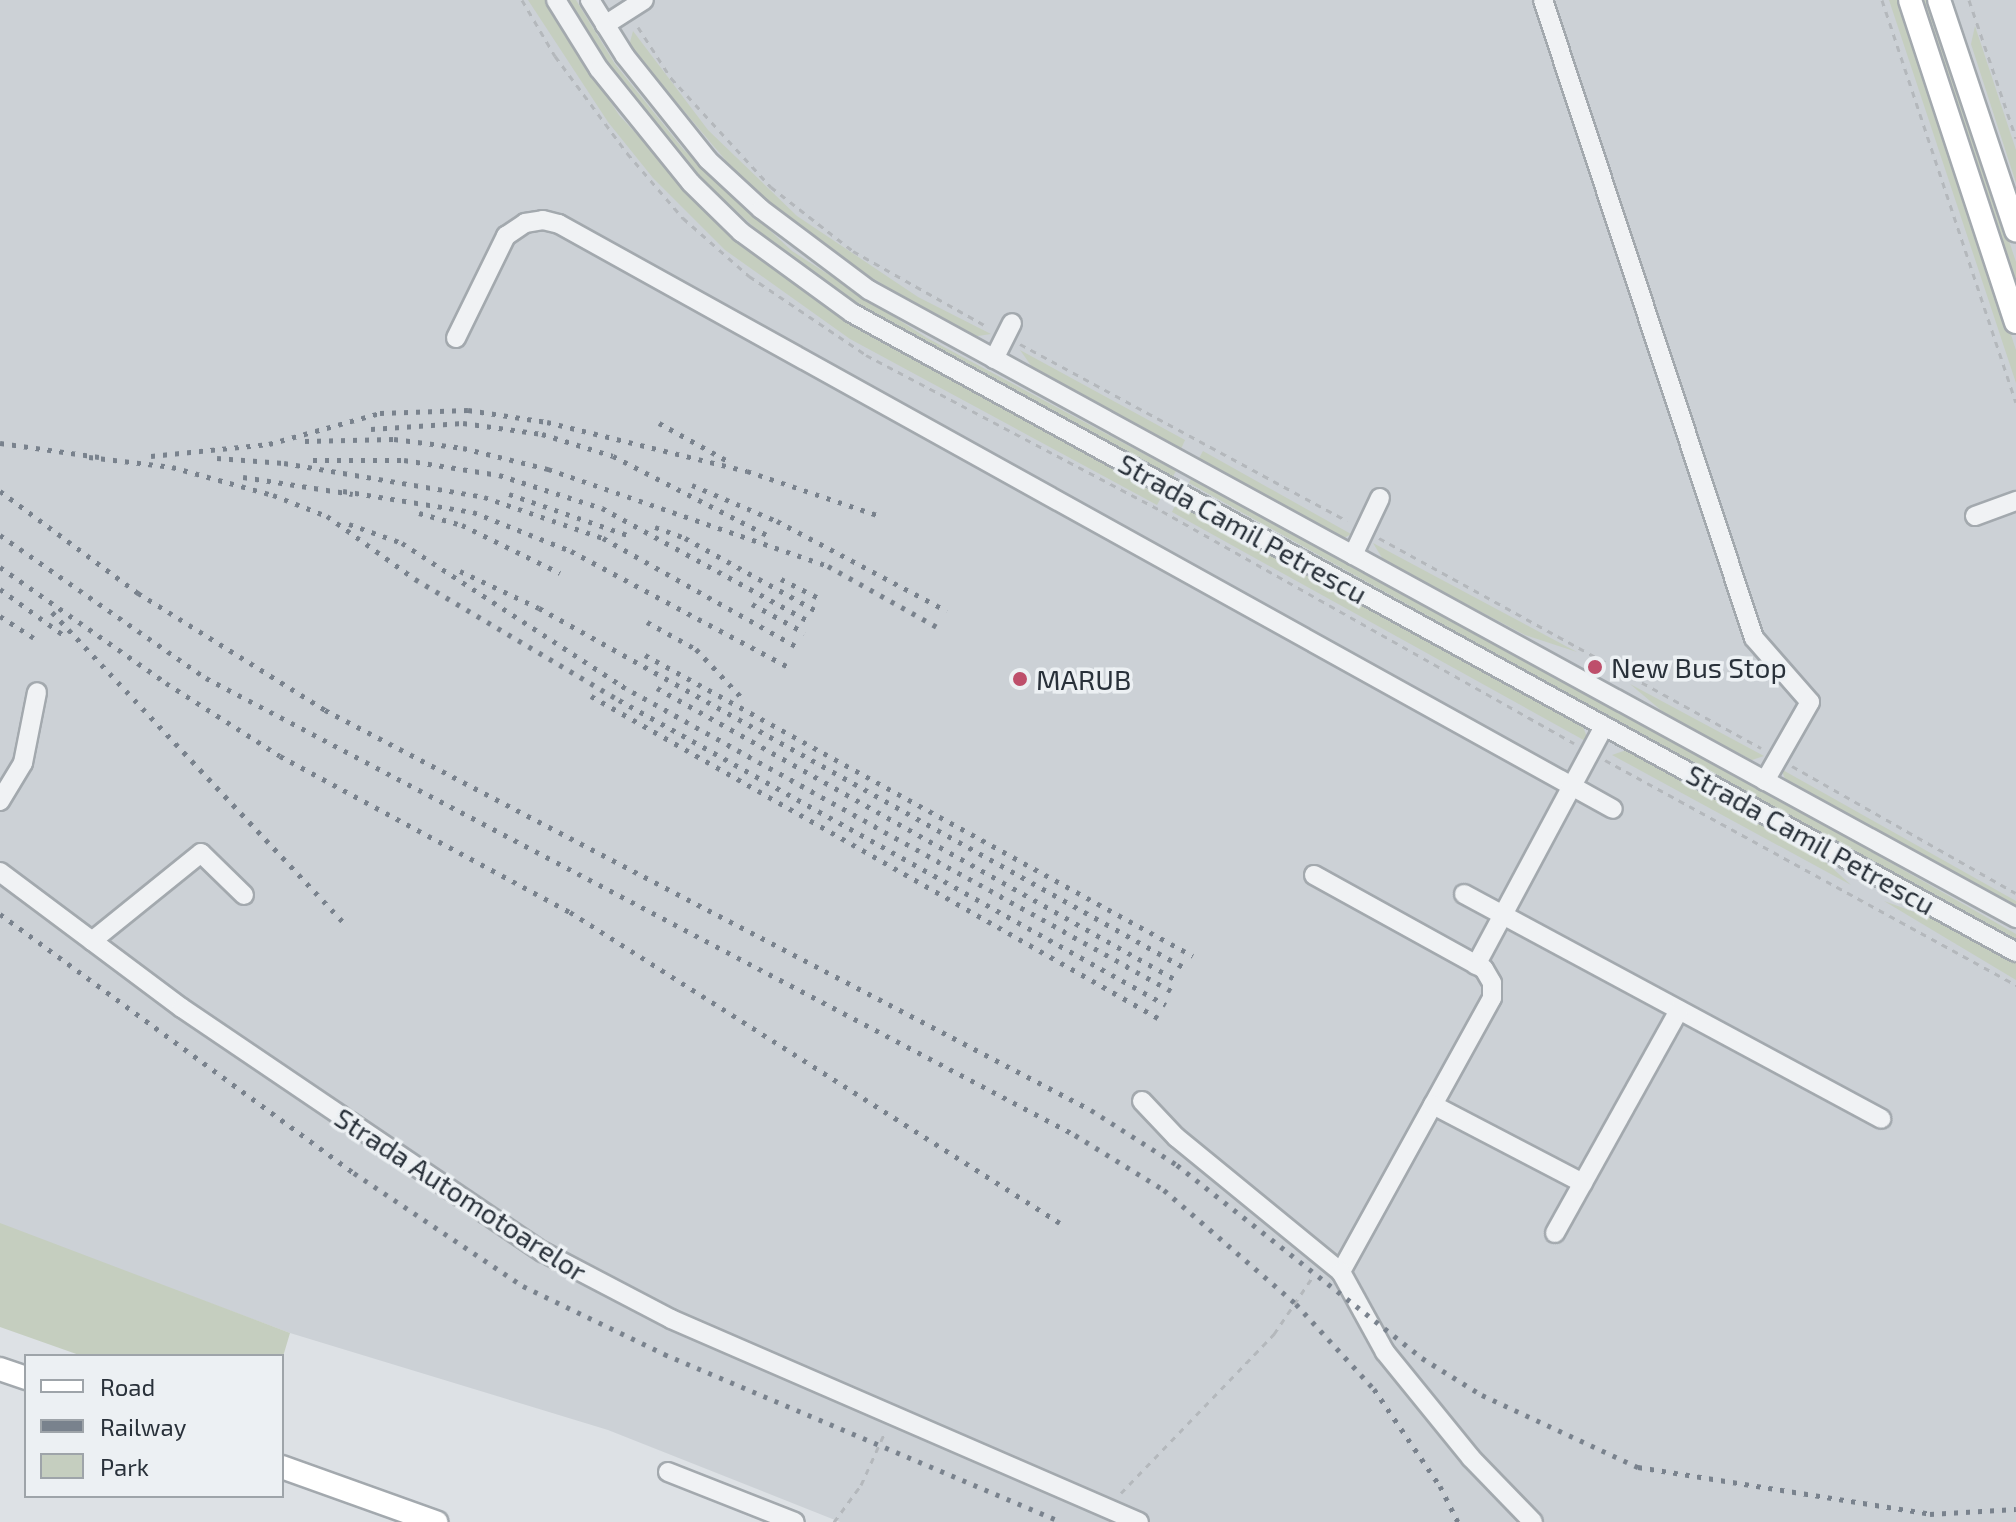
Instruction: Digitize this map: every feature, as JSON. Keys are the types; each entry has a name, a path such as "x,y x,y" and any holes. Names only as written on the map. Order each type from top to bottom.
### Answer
{"main road":[{"path":"1910,0 2016,322"},
{"path":"1946,2 2016,230"},
{"path":"0,1369 24,1377"},
{"path":"284,1468 436,1522"}],"street":[{"name":"Strada Camil Petrescu","path":"556,0 607,80 691,183 741,232 852,313 2016,952"},
{"name":"Strada Camil Petrescu","path":"590,0 667,112 761,209 869,290 2016,918"},
{"path":"605,25 644,0"},
{"path":"1543,0 1754,638 1810,702 1765,781"},
{"path":"456,338 506,236 525,223 543,220 559,224 1613,809"},
{"path":"994,359 1009,330"},
{"path":"1353,555 1380,498"},
{"path":"1975,516 2016,501"},
{"path":"0,801 23,763 37,692"},
{"path":"1476,965 1604,726"},
{"path":"92,941 201,853 244,895"},
{"name":"Strada Automotoarelor","path":"0,872 92,941 543,1252 671,1319 1139,1522"},
{"path":"1314,875 1476,965 1492,983 1492,998 1341,1272"},
{"path":"1464,894 1881,1119"},
{"path":"1555,1233 1679,1010"},
{"path":"1142,1101 1176,1137 1341,1272 1385,1352 1471,1458 1533,1522"},
{"path":"1433,1105 1583,1183"},
{"path":"668,1472 795,1522"}],"path":[{"path":"1882,0 2016,402"},
{"path":"1969,0 2016,138"},
{"path":"627,10 671,78 771,187 853,251 1009,330 2016,893"},
{"path":"1126,1488 1274,1334 1324,1258"},
{"path":"834,1522 868,1472 892,1415"}],"shaded area":[{"path":"0,0 2016,0 2016,1522 840,1522 608,1430 290,1333 0,1225"}],"green space":[{"path":"528,0 545,0 619,115 735,241 897,351 1164,492 1157,505 850,339 725,250 653,178 608,122"},
{"path":"566,0 576,0 615,64 684,150 792,251 927,338 1176,471 1172,478 923,345 785,256 676,155 608,70"},
{"path":"1889,0 1900,0 2016,350 2016,383"},
{"path":"1919,0 1929,0 2016,262 2016,293"},
{"path":"1975,26 2016,150 2016,183 1971,44"},
{"path":"633,31 708,130 797,216 918,297 991,334 971,337 857,269 744,182 629,46"},
{"path":"1020,350 1185,440 1181,449 1037,374"},
{"path":"1203,451 1351,534 1343,539 1331,534 1198,460"},
{"path":"1193,475 2016,934 2016,943 1189,483"},
{"path":"1178,499 1581,721 1589,743 1172,512"},
{"path":"1373,543 1577,652 1525,635 1384,561"},
{"path":"1630,684 1764,756 1752,760 1669,717"},
{"path":"1632,748 1799,838 1851,885 1612,755"},
{"path":"1781,769 2016,901 2016,907 1786,781"},
{"path":"1884,901 1953,926 2016,961 2016,980"},
{"path":"0,1223 290,1333 284,1354 76,1354 0,1327"}],"railway":[{"path":"151,456 269,444 380,413 468,410 547,422 747,471 877,515"},
{"path":"371,429 463,423 542,434 613,456 767,535"},
{"path":"659,423 726,460"},
{"path":"305,441 394,439 463,448 548,469 828,566 939,628"},
{"path":"0,443 99,457"},
{"path":"89,457 172,467 273,495 327,516 415,579 619,700 1166,1005"},
{"path":"217,458 284,463 484,497 603,538 799,648"},
{"path":"313,460 404,460 499,475 602,508 810,622"},
{"path":"243,477 353,494"},
{"path":"692,485 777,521 947,611"},
{"path":"0,491 138,593 325,710 1091,1110 1177,1165 1422,1358 1482,1395 1638,1467 1930,1514 2016,1509"},
{"path":"343,491 473,512 571,551 790,668"},
{"path":"509,494 630,536"},
{"path":"419,513 462,525 560,573"},
{"path":"349,524 402,543 622,686 1173,992"},
{"path":"655,527 685,538 815,610"},
{"path":"0,535 206,678 1075,1135 1164,1190 1296,1304 1374,1389 1440,1486 1458,1522"},
{"path":"0,567 166,683 280,756 570,912 1060,1223"},
{"path":"460,571 539,608 1185,968"},
{"path":"781,579 821,599"},
{"path":"0,589 65,636"},
{"path":"752,604 805,633"},
{"path":"52,612 344,923"},
{"path":"0,616 34,638"},
{"path":"647,622 696,649 743,699"},
{"path":"645,655 1193,956"},
{"path":"657,688 1178,981"},
{"path":"591,696 1158,1018"},
{"path":"0,914 354,1173 523,1286 664,1354 1062,1522"}],"place":[{"name":"New Bus Stop","path":"1595,667"},
{"name":"MARUB","path":"1020,679"}]}
